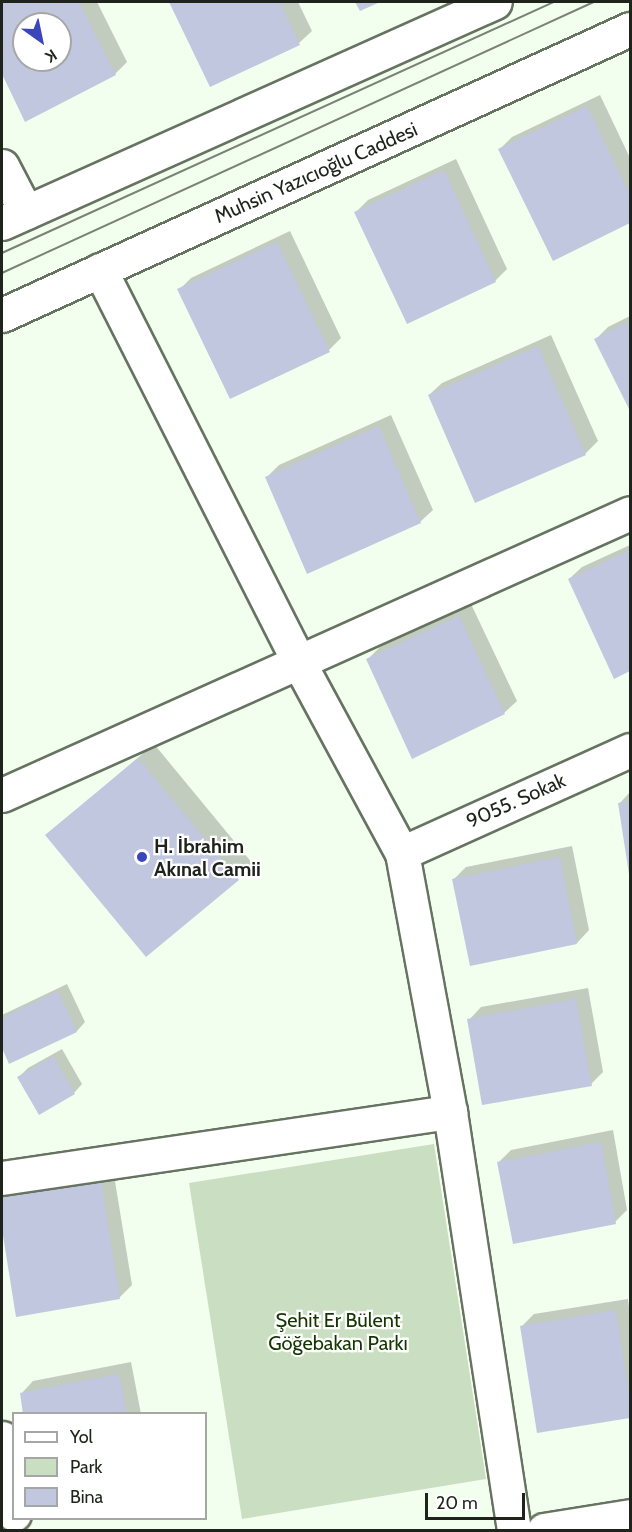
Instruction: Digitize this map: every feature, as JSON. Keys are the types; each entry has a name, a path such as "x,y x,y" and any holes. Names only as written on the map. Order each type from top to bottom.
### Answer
{"street":[{"path":"2,166 14,217 495,2"},
{"name":"Muhsin Yazıcıoğlu Caddesi","path":"2,315 630,29"},
{"path":"100,270 298,661 402,853 450,1112 514,1530"},
{"path":"2,795 630,513"},
{"name":"9055. Sokak","path":"402,853 630,750"},
{"path":"2,1178 450,1112"},
{"path":"2,1438 12,1503"},
{"path":"544,1530 630,1516"}],"green space":[{"name":"Şehit Er Bülent Göğebakan Parkı","path":"434,1144 486,1479 242,1519 189,1183"}],"building":[{"path":"2,2 79,2 116,75 25,122 2,74"},
{"path":"169,2 280,2 300,45 210,87"},
{"path":"355,2 380,2 360,11"},
{"path":"587,106 630,195 630,223 553,261 498,149"},
{"path":"444,170 496,282 407,324 354,212"},
{"path":"277,242 330,352 230,399 177,289"},
{"path":"630,321 630,411 594,339"},
{"path":"538,346 586,455 475,503 428,395"},
{"path":"379,426 421,523 307,574 265,477"},
{"path":"630,550 630,671 614,679 568,579"},
{"path":"459,616 505,714 412,759 366,659"},
{"name":"H. İbrahim Akınal Camii","path":"138,758 239,880 146,957 45,835"},
{"path":"630,801 630,874 629,874 618,803"},
{"path":"560,857 577,944 470,966 452,879"},
{"path":"58,991 77,1032 9,1064 2,1048 2,1018"},
{"path":"576,999 592,1086 482,1105 467,1019"},
{"path":"53,1056 75,1094 39,1115 17,1077"},
{"path":"601,1142 616,1224 513,1244 497,1162"},
{"path":"101,1181 120,1299 16,1317 2,1229 2,1198"},
{"path":"616,1310 630,1401 630,1418 537,1433 520,1326"},
{"path":"119,1374 127,1412 23,1412 20,1393"}],"tram line":[{"path":"2,253 554,2"},
{"path":"2,273 594,2"}],"place":[{"name":"H. İbrahim Akınal Camii","path":"142,857"}]}
